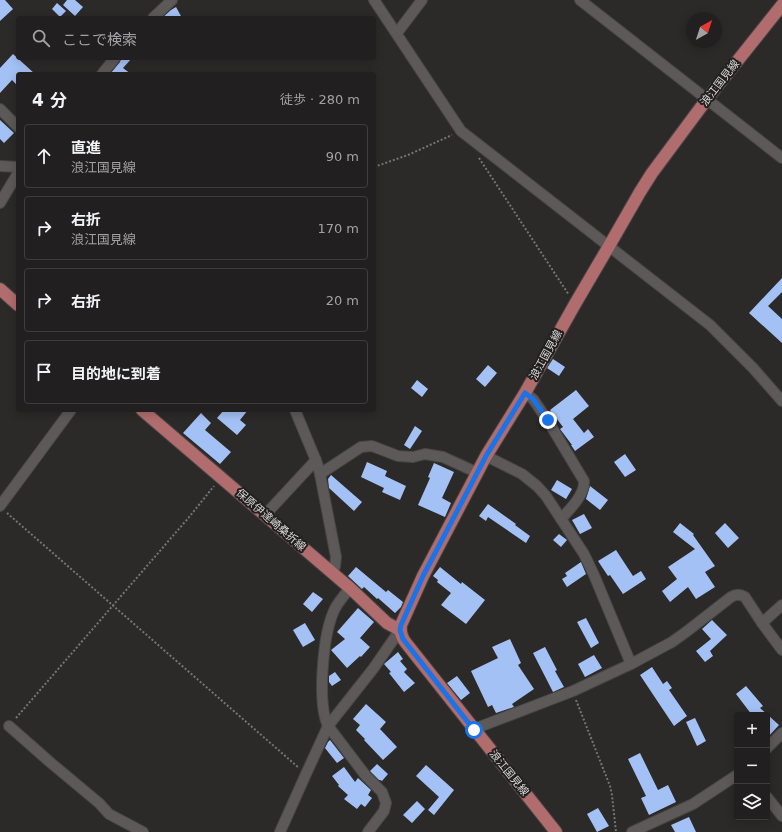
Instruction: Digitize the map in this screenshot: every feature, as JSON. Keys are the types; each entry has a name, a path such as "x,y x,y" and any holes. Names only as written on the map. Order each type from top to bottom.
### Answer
{"main road":[{"name":"浪江国見線","path":"556,832 403,639 400,630 401,625 423,576 486,456 525,393 640,192 652,173 707,99 782,5"},
{"path":"0,289 16,302"},
{"name":"保原伊達崎桑折線","path":"144,412 350,588 387,623 400,630"}],"street":[{"path":"155,16 172,0"},
{"path":"374,0 461,131 710,325 753,368 782,401"},
{"path":"396,33 422,0"},
{"path":"580,0 782,158"},
{"path":"104,72 113,60"},
{"path":"0,108 16,125"},
{"path":"0,166 16,167"},
{"path":"0,203 16,176"},
{"path":"525,393 533,399 548,420 584,481 583,490 580,496 561,519"},
{"path":"3,509 70,412"},
{"path":"295,412 316,460 320,474 336,557 335,566 332,573"},
{"path":"320,474 361,447 372,446 398,456 413,457 424,454 443,456 478,473"},
{"path":"486,456 522,474 537,486 546,496 584,554 594,574 631,664"},
{"path":"265,515 316,460"},
{"path":"350,588 337,605 329,624 323,666 322,692 328,726 366,776 382,792 386,803 384,811 368,832"},
{"path":"474,730 573,691 631,664 672,642 731,597 736,595 745,597 782,650"},
{"path":"762,623 782,605"},
{"path":"280,832 328,726 373,669 400,630"},
{"path":"9,726 99,803 109,814 143,832"},
{"path":"770,745 782,733"},
{"path":"632,832 693,804 734,777"},
{"path":"770,801 782,816"}],"path":[{"path":"376,166 408,155 461,131"},
{"path":"479,158 575,304"},
{"path":"9,726 221,478"},
{"path":"3,509 306,774"},
{"path":"573,691 610,786 616,832"}],"building":[{"path":"0,0 5,0 13,9 0,21"},
{"path":"67,0 75,0 83,7 75,16 63,5"},
{"path":"57,3 66,11 59,16 52,9"},
{"path":"176,7 181,16 164,16"},
{"path":"13,54 16,57 16,60 20,60 33,72 16,72 16,84 12,80 0,93 0,68"},
{"path":"120,60 130,60 123,68 128,72 112,72"},
{"path":"0,120 14,133 4,143 0,139"},
{"path":"782,278 782,292 768,306 782,319 782,343 749,313"},
{"path":"553,359 565,367 559,376 547,368"},
{"path":"488,365 497,373 485,387 476,379"},
{"path":"417,380 428,389 422,397 411,388"},
{"path":"576,390 589,406 573,419 584,433 588,429 594,437 575,451 560,429 563,427 550,410"},
{"path":"222,412 246,412 240,420 246,425 237,435 217,418"},
{"path":"201,413 211,423 205,430 231,452 220,464 183,433"},
{"path":"415,426 422,431 410,449 404,445"},
{"path":"625,454 636,470 625,477 614,462"},
{"path":"367,462 387,471 385,476 406,486 400,500 382,492 384,488 361,477"},
{"path":"434,463 454,472 442,498 451,503 445,517 418,505 430,478 428,477"},
{"path":"331,475 362,502 354,511 329,488 328,479"},
{"path":"557,480 572,489 566,499 551,490"},
{"path":"590,486 608,500 600,510 586,499"},
{"path":"488,504 530,536 526,543 488,517 486,521 479,516"},
{"path":"584,514 592,528 580,534 572,520"},
{"path":"680,523 694,534 693,535 715,566 705,572 715,587 696,599 688,587 670,602 662,591 677,579 668,567 695,549 673,532"},
{"path":"725,523 739,538 728,548 715,533"},
{"path":"559,534 567,540 561,547 553,540"},
{"path":"616,550 633,576 641,571 646,579 623,594 598,561"},
{"path":"581,562 586,574 567,587 562,579 567,576 565,573"},
{"path":"356,567 386,592 388,590 403,602 401,607 395,613 364,587 362,589 348,576"},
{"path":"440,567 461,584 462,582 485,600 466,624 441,605 451,593 437,582 438,580 433,576"},
{"path":"313,592 323,599 312,612 303,604"},
{"path":"358,608 374,622 360,638 370,647 361,657 360,656 347,668 331,650 345,639 337,632"},
{"path":"586,618 599,643 591,648 577,622"},
{"path":"712,620 727,635 710,651 713,656 705,662 696,651 711,639 702,629"},
{"path":"305,623 315,640 303,647 293,630"},
{"path":"510,639 521,663 518,665 534,689 512,704 514,707 496,713 492,705 488,707 471,671 498,658 492,647"},
{"path":"545,647 557,670 555,671 564,687 553,692 533,653"},
{"path":"398,652 403,659 400,661 407,669 404,672 415,683 404,692 384,664"},
{"path":"594,655 602,668 585,677 578,664"},
{"path":"652,667 663,684 667,681 672,688 669,690 687,716 674,726 640,675"},
{"path":"335,672 341,680 332,686 329,682 329,676"},
{"path":"457,676 470,693 461,700 447,683"},
{"path":"746,686 763,706 760,708 764,712 750,712 736,694"},
{"path":"366,704 386,722 380,729 397,747 383,760 356,730 360,725 353,719"},
{"path":"770,717 779,725 770,735"},
{"path":"695,718 706,741 697,746 686,722"},
{"path":"330,740 344,758 337,763 325,748"},
{"path":"640,753 658,790 668,785 676,802 649,815 641,798 646,796 628,759"},
{"path":"377,764 388,774 382,781 370,771"},
{"path":"426,765 454,790 434,815 428,810 439,797 416,776"},
{"path":"344,767 355,782 358,778 371,790 368,795 372,798 365,807 361,804 357,809 344,799 348,795 338,786 339,785 332,776"},
{"path":"417,801 425,809 412,823 403,815"},
{"path":"598,808 609,826 597,832 587,814"},
{"path":"689,817 696,832 675,832 671,825"}],"route":[{"path":"474,730 403,639 400,630 401,625 423,576 486,456 525,393 533,399 548,420"}]}
